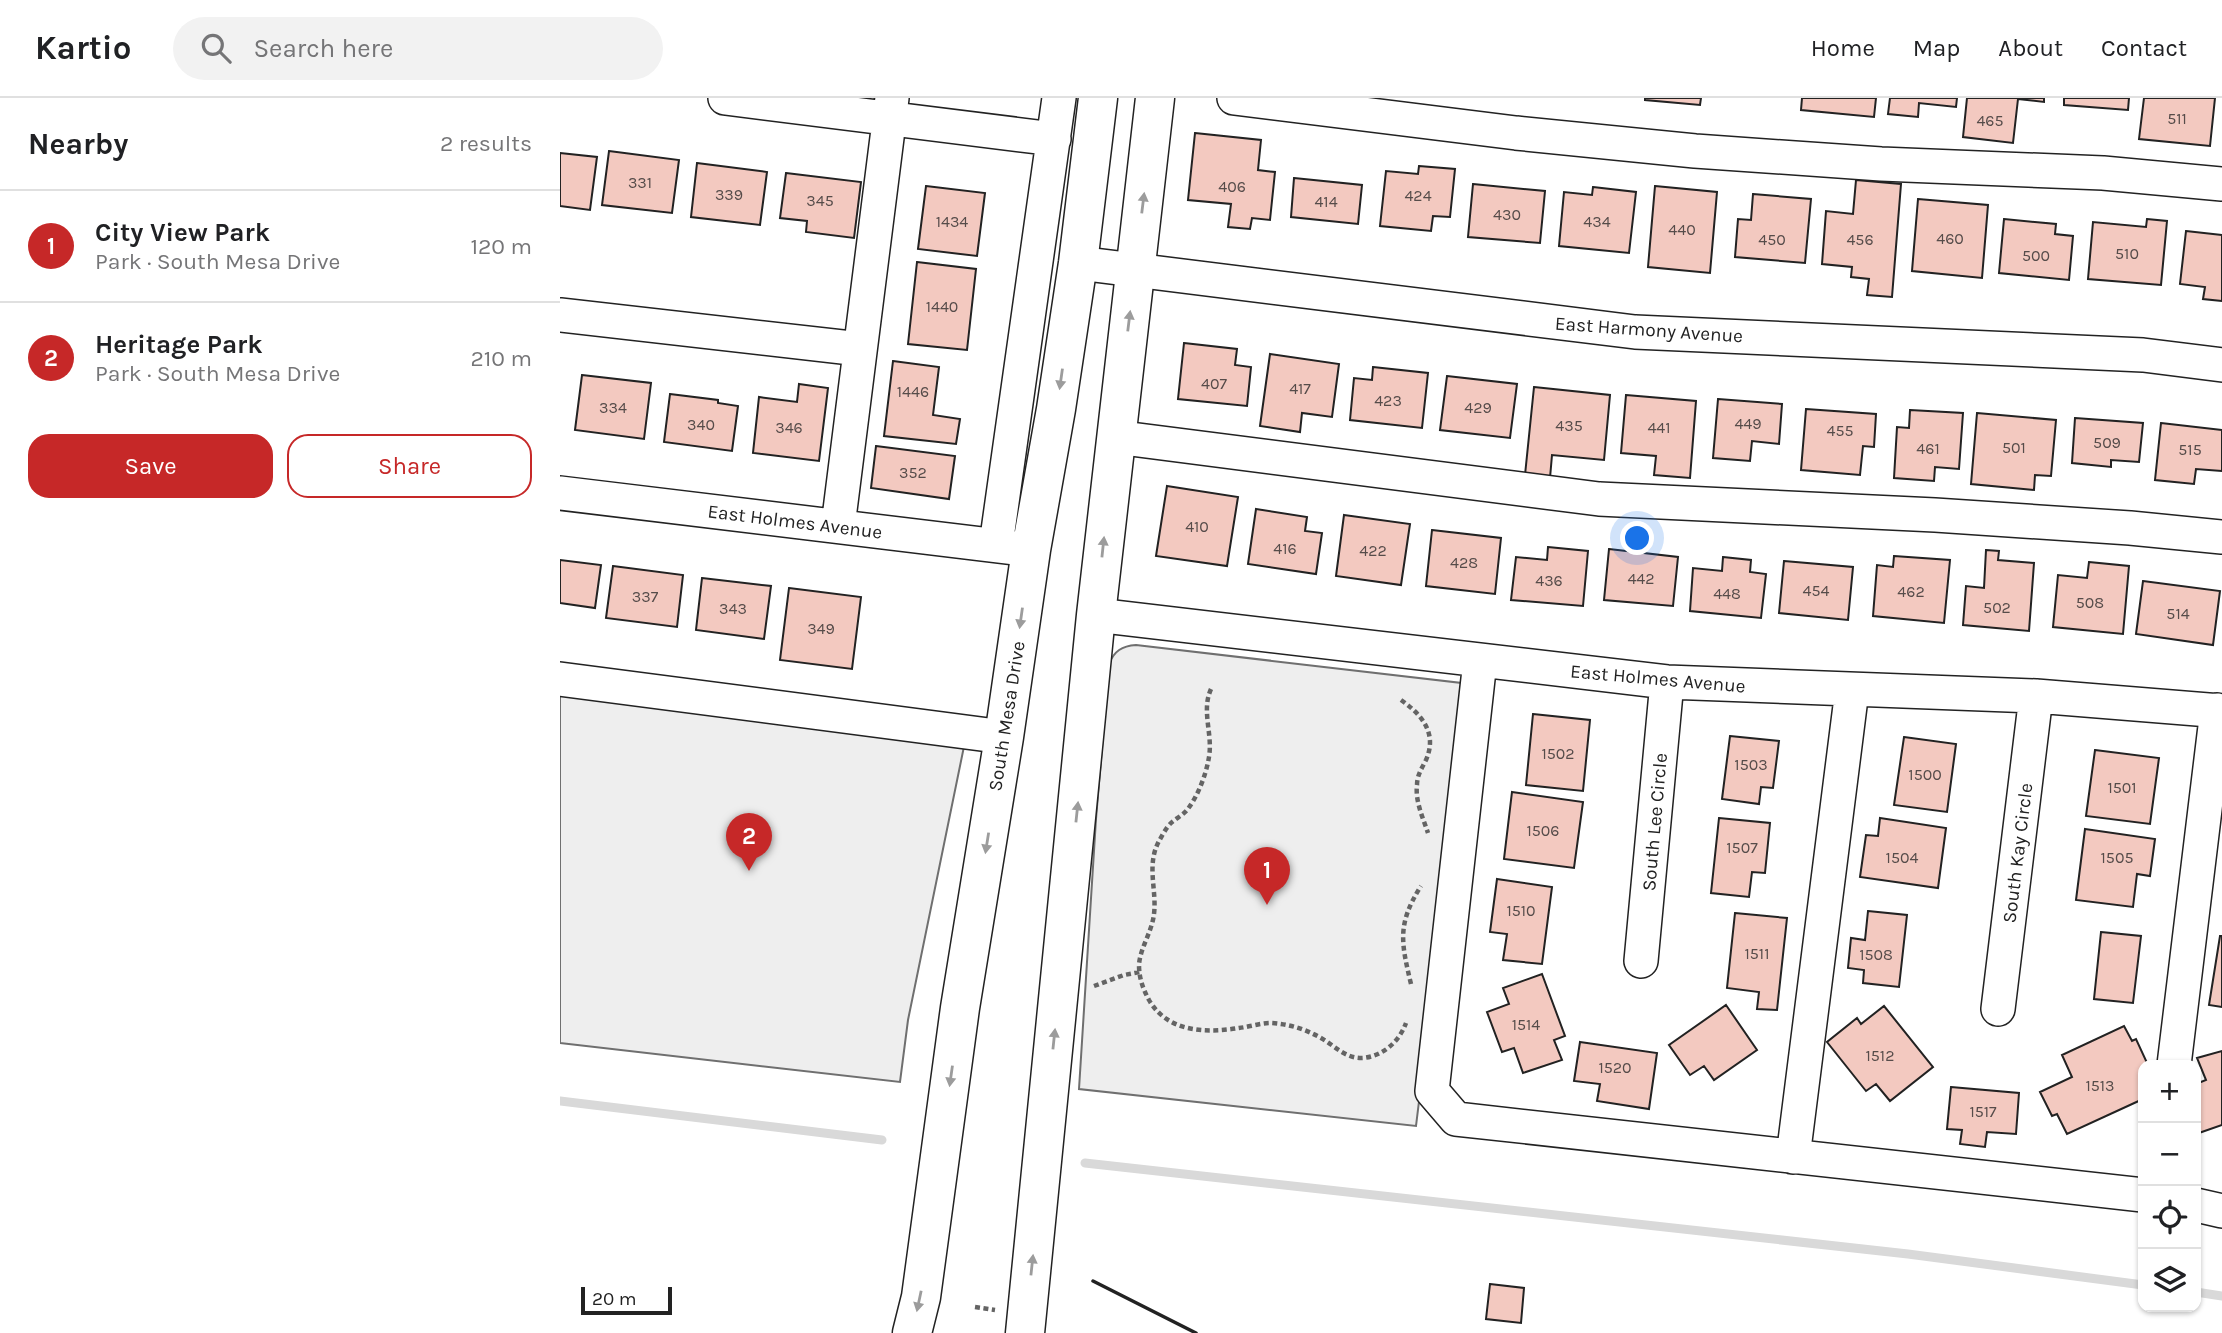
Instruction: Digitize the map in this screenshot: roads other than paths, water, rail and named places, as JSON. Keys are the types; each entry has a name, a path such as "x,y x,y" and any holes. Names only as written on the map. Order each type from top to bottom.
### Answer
{"main road":[{"name":"South Mesa Drive","path":"912,1333 921,1297 960,1008 1004,737 1013,548 1056,409 1078,263 1098,98"},
{"path":"1015,1323 1155,98"}],"street":[{"path":"725,98 891,108 1054,139"},
{"name":"South Mesa Drive","path":"1013,548 1059,98"},
{"path":"1234,98 1695,151 1881,164 2103,173 2222,184"},
{"path":"838,526 891,108"},
{"name":"East Harmony Avenue","path":"1078,263 1634,332 2143,355 2222,365"},
{"path":"560,315 860,349"},
{"path":"1115,437 1599,499 1935,515 2130,527 2222,537"},
{"name":"East Holmes Avenue","path":"560,493 1013,548"},
{"name":"East Holmes Avenue","path":"1096,615 1667,682 2036,696 2220,710"},
{"path":"1480,662 1432,1091 1455,1119 2138,1194"},
{"path":"560,679 1004,737"},
{"name":"South Lee Circle","path":"1641,961 1667,682"},
{"path":"1793,1157 1852,690"},
{"name":"South Kay Circle","path":"1997,1009 2036,696"},
{"path":"2175,1060 2220,710"},
{"path":"2201,1206 2222,1211"}],"waterway":[{"path":"560,1101 882,1140"},
{"path":"1085,1163 1908,1254 2138,1284"},
{"path":"2201,1293 2222,1296"}],"place":[{"name":"Heritage Park","path":"749,871"},
{"name":"City View Park","path":"1267,905"}]}
